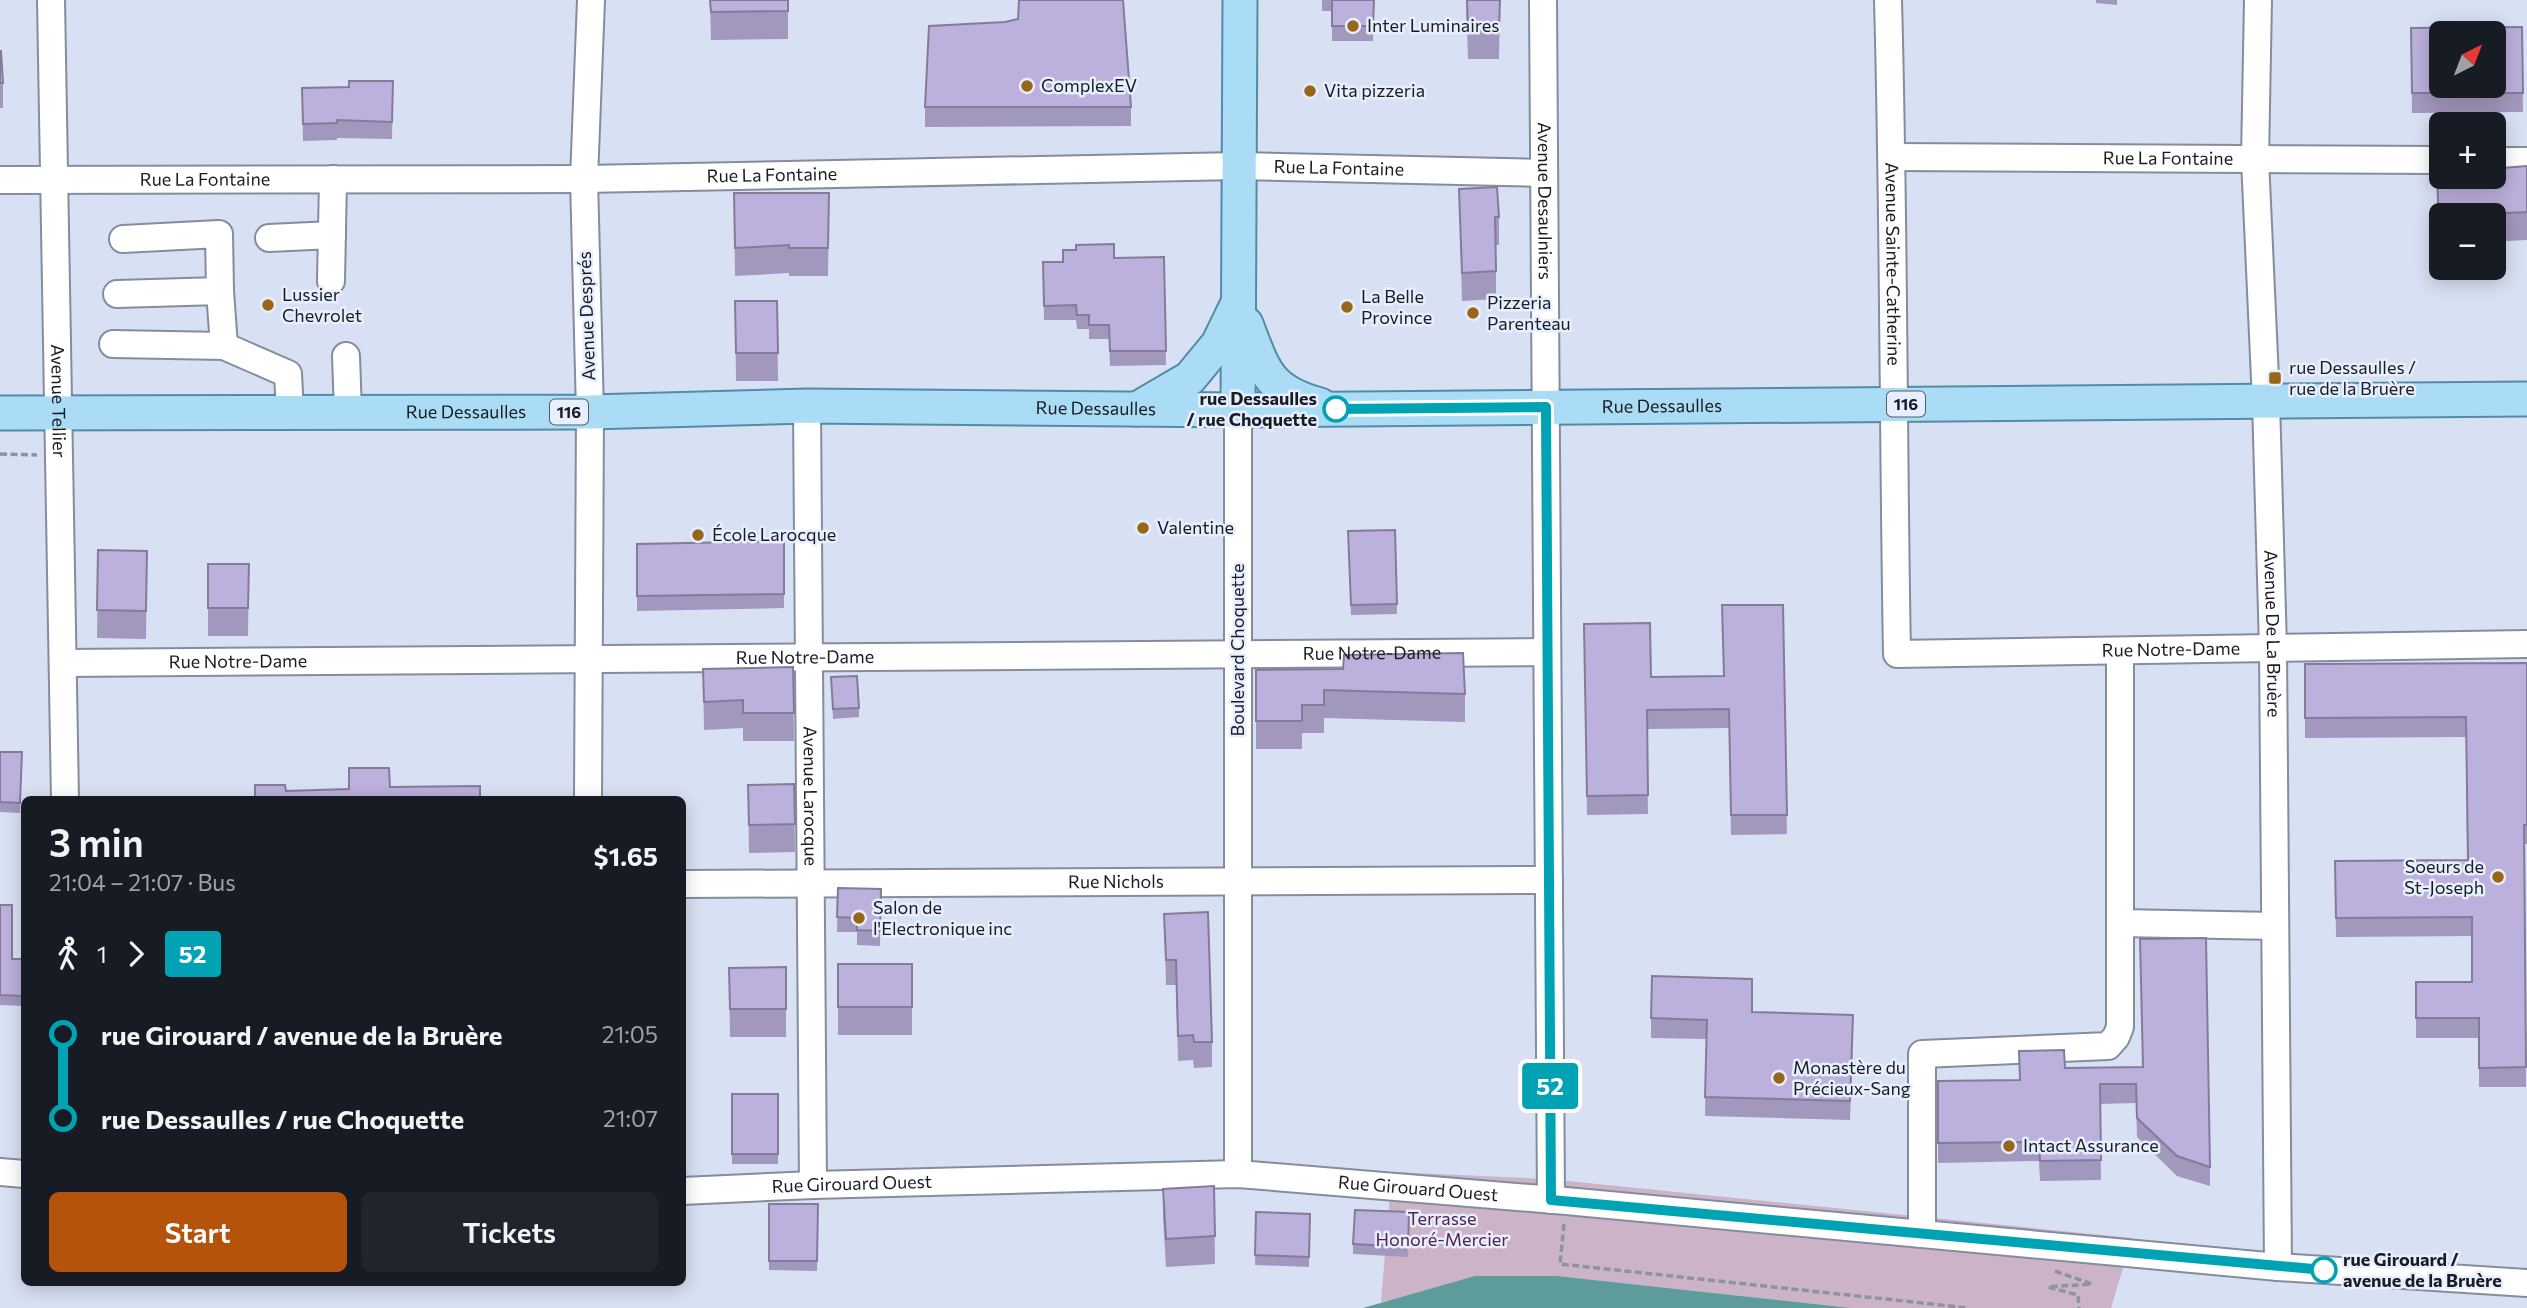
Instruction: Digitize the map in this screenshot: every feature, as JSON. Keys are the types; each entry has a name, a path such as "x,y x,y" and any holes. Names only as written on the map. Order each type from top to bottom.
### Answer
{"main road":[{"name":"Boulevard Choquette","path":"1238,410 1240,0"},
{"path":"1137,409 1191,378 1217,344 1238,302"},
{"path":"1238,302 1263,368 1271,380 1281,389 1306,401 1335,409"},
{"name":"Rue Dessaulles","path":"0,413 590,412 807,406 1238,410 2527,399"}],"street":[{"name":"Avenue Tellier","path":"51,0 65,796"},
{"name":"Avenue Després","path":"589,796 590,412 584,179 591,0"},
{"name":"Avenue Desaulniers","path":"1543,0 1549,880 1559,1200"},
{"name":"Avenue Sainte-Catherine","path":"1888,0 1893,157 1897,654"},
{"name":"Avenue De La Bruère","path":"2258,0 2255,159 2273,648 2278,1267"},
{"name":"Rue La Fontaine","path":"1893,157 2429,160"},
{"path":"2506,161 2527,161"},
{"name":"Rue La Fontaine","path":"0,180 584,179 1238,166 1544,173"},
{"path":"331,281 333,179"},
{"path":"123,239 219,234 224,346"},
{"path":"270,238 332,235"},
{"path":"117,294 220,291"},
{"path":"113,344 224,346 288,374 290,412"},
{"path":"346,356 348,412"},
{"name":"Avenue Larocque","path":"807,406 813,1185"},
{"name":"Boulevard Choquette","path":"1238,410 1238,1174"},
{"name":"Rue Notre-Dame","path":"1897,654 2527,645"},
{"path":"1922,1234 1923,1054 2108,1046 2120,1027 2120,651"},
{"name":"Rue Notre-Dame","path":"63,663 1547,652"},
{"name":"Rue Nichols","path":"686,884 1549,880"},
{"path":"2120,923 2275,926"},
{"path":"0,1172 21,1174"},
{"name":"Rue Girouard Ouest","path":"686,1191 1238,1174 1559,1200 2278,1267 2527,1283"}],"path":[{"path":"0,454 60,456"},
{"path":"1559,1200 1560,1264 1969,1308"},
{"path":"2061,1268 2051,1269 2092,1284 2048,1287 2078,1295 2079,1308"}],"green space":[{"name":"Terrasse Honoré-Mercier","path":"1392,1172 1548,1179 2132,1238 2111,1308 1851,1308 1557,1276 1381,1302"}],"shaded area":[{"path":"1475,1276 1557,1276 1851,1308 1363,1308"}],"building":[{"path":"710,0 788,0 788,11 711,12"},
{"name":"ComplexEV","path":"1019,0 1123,0 1131,107 925,107 929,26 1018,19"},
{"path":"1332,0 1374,0 1373,26 1332,26"},
{"path":"1467,0 1500,0 1499,31 1468,31"},
{"path":"2506,27 2522,27 2523,93 2506,93"},
{"path":"2411,28 2429,28 2429,93 2412,93"},
{"path":"1,51 3,83 0,83"},
{"path":"349,81 393,81 392,122 337,120 337,123 303,124 302,88 349,87"},
{"path":"2527,166 2527,212 2506,213 2506,203 2438,203 2438,189 2506,189 2506,168"},
{"path":"1497,187 1499,217 1495,217 1496,271 1462,273 1459,189"},
{"path":"734,193 829,193 828,248 789,248 789,245 735,248"},
{"path":"1114,244 1114,258 1164,257 1166,351 1110,351 1109,325 1089,325 1089,315 1077,315 1076,305 1044,306 1043,262 1063,262 1063,250 1076,250 1076,245"},
{"path":"735,301 777,301 778,353 736,353"},
{"path":"1395,530 1397,604 1351,605 1348,531"},
{"name":"École Larocque","path":"784,541 784,594 637,596 637,544"},
{"path":"98,550 147,551 146,611 97,610"},
{"path":"208,564 249,564 248,608 208,608"},
{"path":"1722,605 1783,605 1787,815 1731,815 1729,709 1647,710 1648,795 1587,796 1584,624 1650,623 1651,677 1724,676"},
{"path":"1463,653 1465,694 1324,690 1324,705 1302,705 1302,721 1256,721 1256,670 1343,669 1344,655"},
{"path":"2527,663 2527,825 2524,825 2526,1067 2479,1068 2479,1018 2416,1018 2416,982 2472,982 2472,917 2336,918 2335,861 2468,860 2466,717 2305,718 2305,664"},
{"path":"793,667 794,713 743,713 743,700 704,702 703,669"},
{"path":"857,676 859,708 833,709 831,677"},
{"path":"0,752 22,752 20,803 0,802"},
{"path":"349,768 389,768 390,787 480,786 480,796 255,796 255,785 285,785 286,791 349,789"},
{"path":"794,784 795,824 749,825 748,785"},
{"path":"838,888 881,889 880,931 857,930 857,918 837,917"},
{"path":"0,905 12,905 12,959 21,959 21,996 0,995"},
{"path":"1208,912 1212,1042 1194,1042 1193,1035 1178,1036 1176,960 1166,960 1164,914"},
{"path":"2206,938 2210,1167 2177,1156 2137,1118 2136,1084 2100,1084 2101,1160 2040,1161 2039,1142 1938,1143 1938,1081 2020,1080 2019,1051 2064,1050 2065,1068 2143,1067 2140,939"},
{"path":"838,964 912,964 912,1007 838,1007"},
{"path":"786,967 786,1009 730,1009 729,968"},
{"name":"Monastère du Précieux-Sang","path":"1652,976 1752,979 1752,1012 1853,1015 1850,1101 1705,1097 1707,1020 1651,1018"},
{"path":"732,1094 778,1094 778,1154 732,1154"},
{"path":"1214,1186 1215,1236 1166,1239 1163,1189"},
{"path":"769,1204 818,1204 817,1261 769,1261"},
{"path":"1355,1210 1409,1212 1408,1247 1353,1244"},
{"path":"1256,1212 1310,1214 1309,1257 1255,1255"}],"bus line":[{"name":"52","path":"1336,409 1546,407 1551,1200 2324,1270"}],"place":[{"name":"Inter Luminaires","path":"1353,26"},
{"name":"ComplexEV","path":"1027,86"},
{"name":"Vita pizzeria","path":"1310,91"},
{"name":"Lussier Chevrolet","path":"268,305"},
{"name":"La Belle Province","path":"1347,307"},
{"name":"Pizzeria Parenteau","path":"1473,313"},
{"name":"rue Dessaulles / rue de la Bruère","path":"2275,378"},
{"name":"rue Dessaulles / rue Choquette","path":"1336,409"},
{"name":"Valentine","path":"1143,528"},
{"name":"École Larocque","path":"698,535"},
{"name":"Soeurs de St-Joseph","path":"2498,877"},
{"name":"Salon de l'Electronique inc","path":"859,918"},
{"name":"Monastère du Précieux-Sang","path":"1779,1078"},
{"name":"Intact Assurance","path":"2009,1146"},
{"name":"rue Girouard / avenue de la Bruère","path":"2324,1270"}]}
